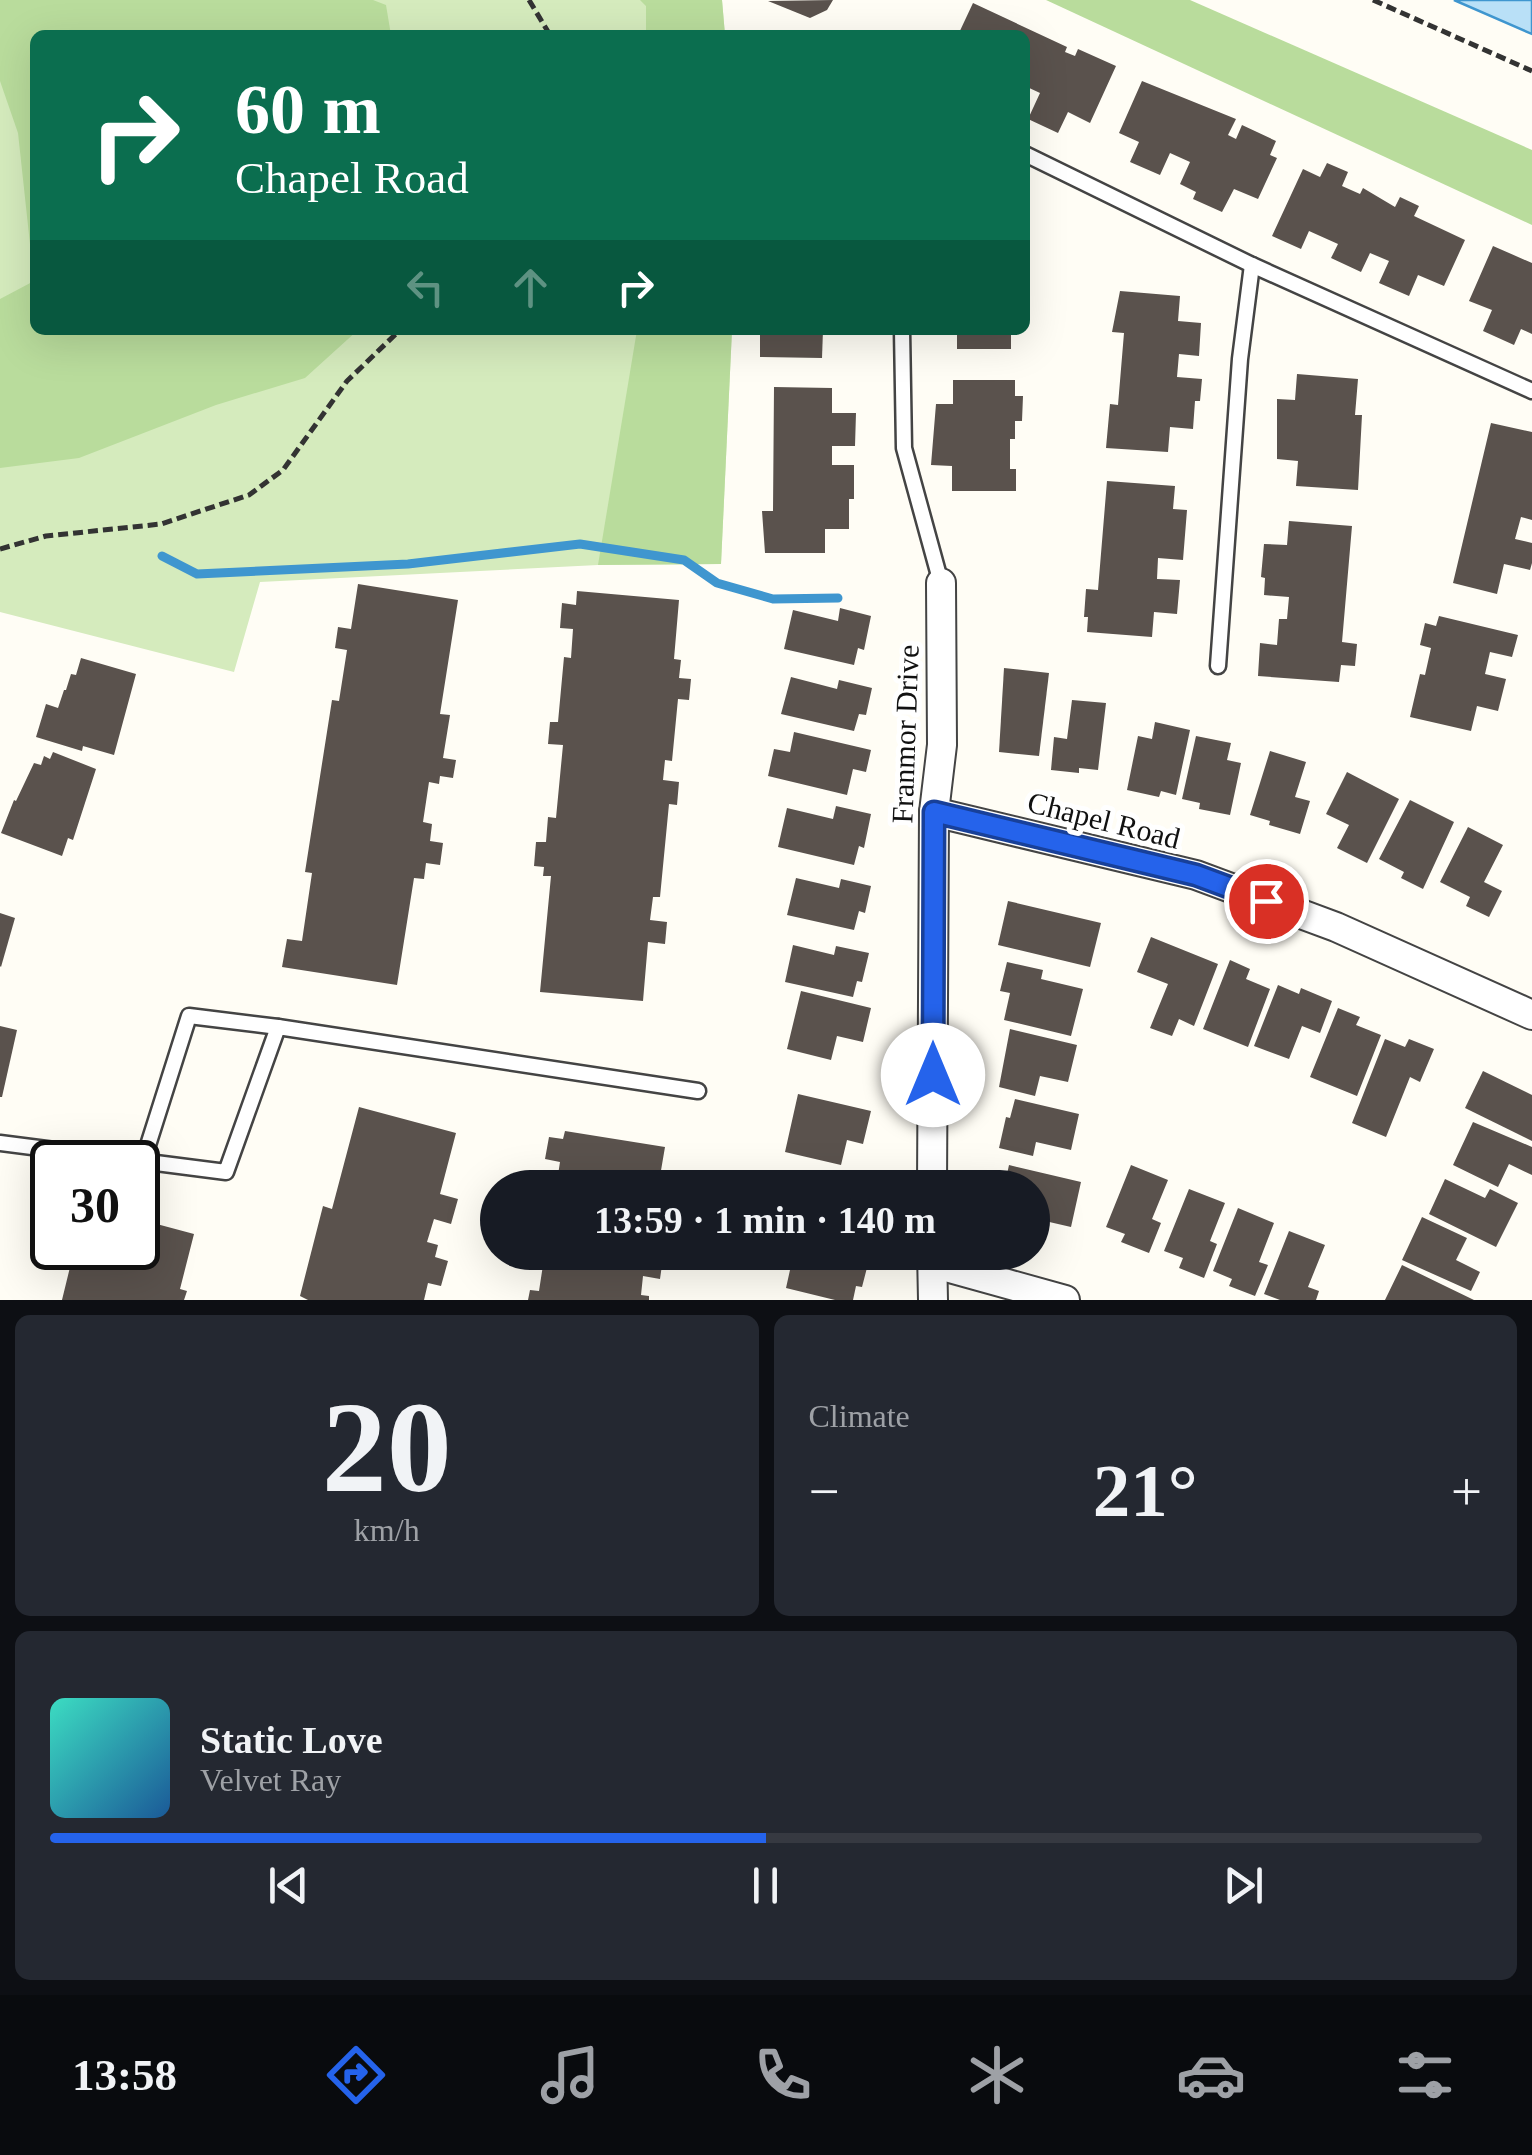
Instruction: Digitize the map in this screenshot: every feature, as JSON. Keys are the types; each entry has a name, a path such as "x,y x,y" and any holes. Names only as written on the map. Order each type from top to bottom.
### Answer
{"street":[{"name":"Franmor Drive","path":"932,1170 934,812 942,745 941,583"},
{"name":"Chapel Road","path":"934,812 1196,875 1336,927 1532,1015"},
{"path":"932,1270 932,1300"},
{"path":"970,1270 1065,1300"}],"lane":[{"path":"1030,156 1252,265 1532,390"},
{"path":"1218,666 1240,360 1252,265"},
{"path":"902,335 904,448 941,583"},
{"path":"149,1140 189,1016 278,1026 698,1091"},
{"path":"160,1162 226,1172 278,1026"},
{"path":"0,1143 30,1147"}],"path":[{"path":"529,0 547,30"},
{"path":"1372,0 1532,70"},
{"path":"0,549 46,536 161,524 249,495 283,470 347,381 395,335"}],"green space":[{"path":"0,0 722,0 725,30 30,30 30,335 732,335 721,564 598,565 260,582 234,672 0,612"},
{"path":"0,0 373,0 386,5 390,30 30,30 30,244 18,133 0,81"},
{"path":"640,0 722,0 725,30 646,30 646,6"},
{"path":"1046,0 1190,0 1532,150 1532,225"},
{"path":"30,283 30,335 352,335 305,378 216,405 79,458 0,468 0,299"},
{"path":"636,335 732,335 721,564 598,565"}],"water":[{"path":"1454,0 1532,0 1532,34"}],"building":[{"path":"833,0 827,10 810,18 768,1"},
{"path":"973,3 1067,47 1065,52 1075,56 1078,49 1116,66 1090,123 1068,112 1058,133 1030,120 1040,93 1030,88 1030,30 960,30"},
{"path":"1142,81 1236,119 1228,135 1236,139 1242,125 1276,141 1270,155 1277,158 1258,199 1234,189 1222,212 1193,199 1196,192 1180,184 1190,162 1170,153 1160,175 1130,162 1139,142 1119,133"},
{"path":"1327,163 1348,172 1342,186 1360,194 1363,188 1395,207 1400,197 1419,206 1414,216 1465,240 1444,286 1418,275 1409,296 1379,283 1389,261 1370,253 1361,272 1331,258 1338,244 1309,231 1301,249 1272,236 1303,169 1320,177"},
{"path":"1493,246 1532,263 1532,334 1521,329 1514,345 1483,331 1492,310 1469,301"},
{"path":"1120,291 1180,296 1178,321 1201,323 1199,356 1179,354 1177,377 1202,379 1193,429 1170,427 1168,452 1106,448 1110,404 1118,405 1124,333 1112,332"},
{"path":"760,335 823,335 822,358 760,357"},
{"path":"957,335 1011,335 1011,349 957,349"},
{"path":"1297,374 1358,379 1355,415 1362,415 1358,490 1296,486 1298,461 1277,459 1277,399 1295,400"},
{"path":"953,380 1015,380 1015,396 1023,396 1022,421 1015,421 1015,439 1010,439 1010,469 1016,469 1016,491 952,491 952,466 931,465 936,404 953,404"},
{"path":"774,387 832,388 832,413 856,413 855,446 832,446 832,465 854,465 849,529 825,529 825,553 765,553 762,511 773,511"},
{"path":"1491,423 1532,432 1532,520 1521,517 1515,539 1532,543 1532,563 1530,570 1504,564 1497,594 1453,583"},
{"path":"1107,481 1175,486 1173,509 1187,510 1183,560 1158,558 1157,579 1180,580 1177,614 1154,612 1152,637 1087,632 1086,589 1098,590"},
{"path":"1289,521 1352,526 1342,642 1357,644 1355,666 1341,665 1339,682 1258,676 1260,643 1277,645 1279,619 1287,619 1289,597 1264,595 1264,544 1287,545"},
{"path":"358,584 458,600 440,714 450,715 443,758 456,760 453,778 440,776 439,784 429,782 423,822 432,824 430,841 443,843 440,865 426,863 424,879 414,878 397,985 282,967 287,939 302,941 312,873 305,872 332,700 339,701 347,650 335,648 338,627 351,629"},
{"path":"577,591 679,600 674,659 681,660 679,678 691,679 689,700 678,699 672,761 665,760 663,780 679,782 677,805 669,804 660,897 653,897 650,920 667,922 665,944 648,942 643,1001 540,992 551,876 543,876 544,867 534,866 536,842 546,842 548,817 556,818 563,745 548,744 550,722 558,722 564,657 571,658 573,629 560,628 562,603 576,605"},
{"path":"840,608 871,616 864,650 858,648 854,665 784,649 793,610 838,621"},
{"path":"1439,616 1518,635 1512,657 1490,652 1485,674 1506,679 1498,711 1477,706 1471,731 1410,717 1431,648 1420,645 1425,623 1436,626"},
{"path":"81,658 136,674 114,755 83,746 82,751 36,737 46,704 58,708"},
{"path":"1004,668 1049,673 1039,756 999,752"},
{"path":"791,677 837,689 839,680 872,688 866,715 859,714 854,731 781,714"},
{"path":"1072,700 1106,703 1098,770 1051,770 1054,737 1067,739"},
{"path":"1155,722 1190,730 1176,795 1161,791 1159,797 1127,790 1138,736 1152,739"},
{"path":"794,732 871,750 866,772 853,769 847,795 768,776 774,749 790,752"},
{"path":"1196,736 1231,743 1227,760 1241,763 1230,815 1199,809 1200,803 1182,799"},
{"path":"1270,751 1306,762 1295,797 1310,801 1300,834 1250,815"},
{"path":"53,752 96,769 73,840 68,838 62,856 1,833 34,763 41,765 44,756 50,759"},
{"path":"1347,772 1399,799 1367,863 1337,848 1349,825 1326,814"},
{"path":"1410,800 1454,822 1423,889 1401,878 1404,872 1379,859"},
{"path":"836,806 871,814 864,848 859,846 854,865 778,847 787,808 833,819"},
{"path":"1468,827 1503,845 1484,882 1502,891 1489,917 1466,906 1470,897 1440,882"},
{"path":"796,878 839,888 841,879 871,886 865,913 859,911 854,930 787,915"},
{"path":"1008,901 1101,923 1090,967 998,945"},
{"path":"0,913 15,918 1,967 0,966"},
{"path":"1151,937 1218,964 1194,1026 1179,1019 1172,1036 1150,1028 1168,984 1137,972"},
{"path":"793,945 834,955 836,946 869,953 862,982 857,981 853,997 785,982"},
{"path":"1230,960 1250,969 1246,979 1270,989 1248,1047 1203,1029"},
{"path":"1007,962 1043,970 1041,979 1083,989 1071,1036 1004,1020 1010,993 1000,991"},
{"path":"1278,985 1299,994 1301,988 1332,1001 1320,1033 1302,1026 1289,1059 1254,1046"},
{"path":"801,991 871,1008 863,1042 837,1036 831,1060 787,1049"},
{"path":"1338,1008 1360,1017 1356,1025 1381,1035 1357,1096 1310,1077"},
{"path":"0,1026 17,1030 2,1097 0,1097"},
{"path":"1010,1029 1077,1045 1068,1082 1040,1076 1035,1096 999,1087"},
{"path":"1385,1039 1405,1047 1409,1039 1434,1049 1420,1082 1410,1077 1386,1137 1352,1123"},
{"path":"1483,1071 1532,1095 1532,1141 1465,1108"},
{"path":"798,1094 871,1111 863,1144 847,1140 841,1165 785,1152"},
{"path":"1015,1099 1079,1114 1071,1150 1036,1142 1033,1156 999,1148"},
{"path":"359,1107 456,1133 440,1194 458,1199 451,1224 434,1219 427,1242 438,1245 435,1257 448,1261 441,1286 428,1283 424,1300 308,1300 300,1296 323,1206 332,1209"},
{"path":"1473,1122 1532,1147 1532,1175 1509,1164 1498,1187 1453,1165"},
{"path":"565,1131 665,1147 661,1170 559,1170 560,1162 545,1159 549,1137 563,1139"},
{"path":"1131,1165 1168,1180 1152,1219 1161,1223 1149,1253 1121,1242 1125,1234 1106,1227"},
{"path":"1050,1175 1081,1182 1071,1227 1050,1222"},
{"path":"1445,1179 1485,1198 1490,1189 1518,1203 1496,1247 1429,1214"},
{"path":"1189,1189 1225,1203 1210,1241 1217,1244 1204,1278 1179,1268 1183,1258 1164,1251"},
{"path":"1238,1208 1274,1223 1259,1262 1268,1265 1255,1296 1229,1286 1232,1279 1213,1271"},
{"path":"1422,1217 1467,1238 1456,1260 1480,1272 1471,1291 1402,1260"},
{"path":"160,1225 194,1234 180,1289 187,1291 184,1300 62,1300 69,1270 160,1270"},
{"path":"1289,1231 1325,1245 1308,1287 1319,1291 1316,1300 1280,1300 1264,1294"},
{"path":"1402,1265 1443,1285 1474,1300 1385,1300"},
{"path":"542,1270 661,1270 660,1279 643,1276 641,1295 649,1296 649,1300 528,1300 530,1290 539,1291"},
{"path":"790,1270 866,1270 853,1300 835,1300 786,1288"}],"waterway":[{"path":"162,556 197,574 408,564 580,544 684,560 717,583 773,599 838,598"}],"route":[{"path":"933,1075 934,812 1196,875 1266,901"}]}
